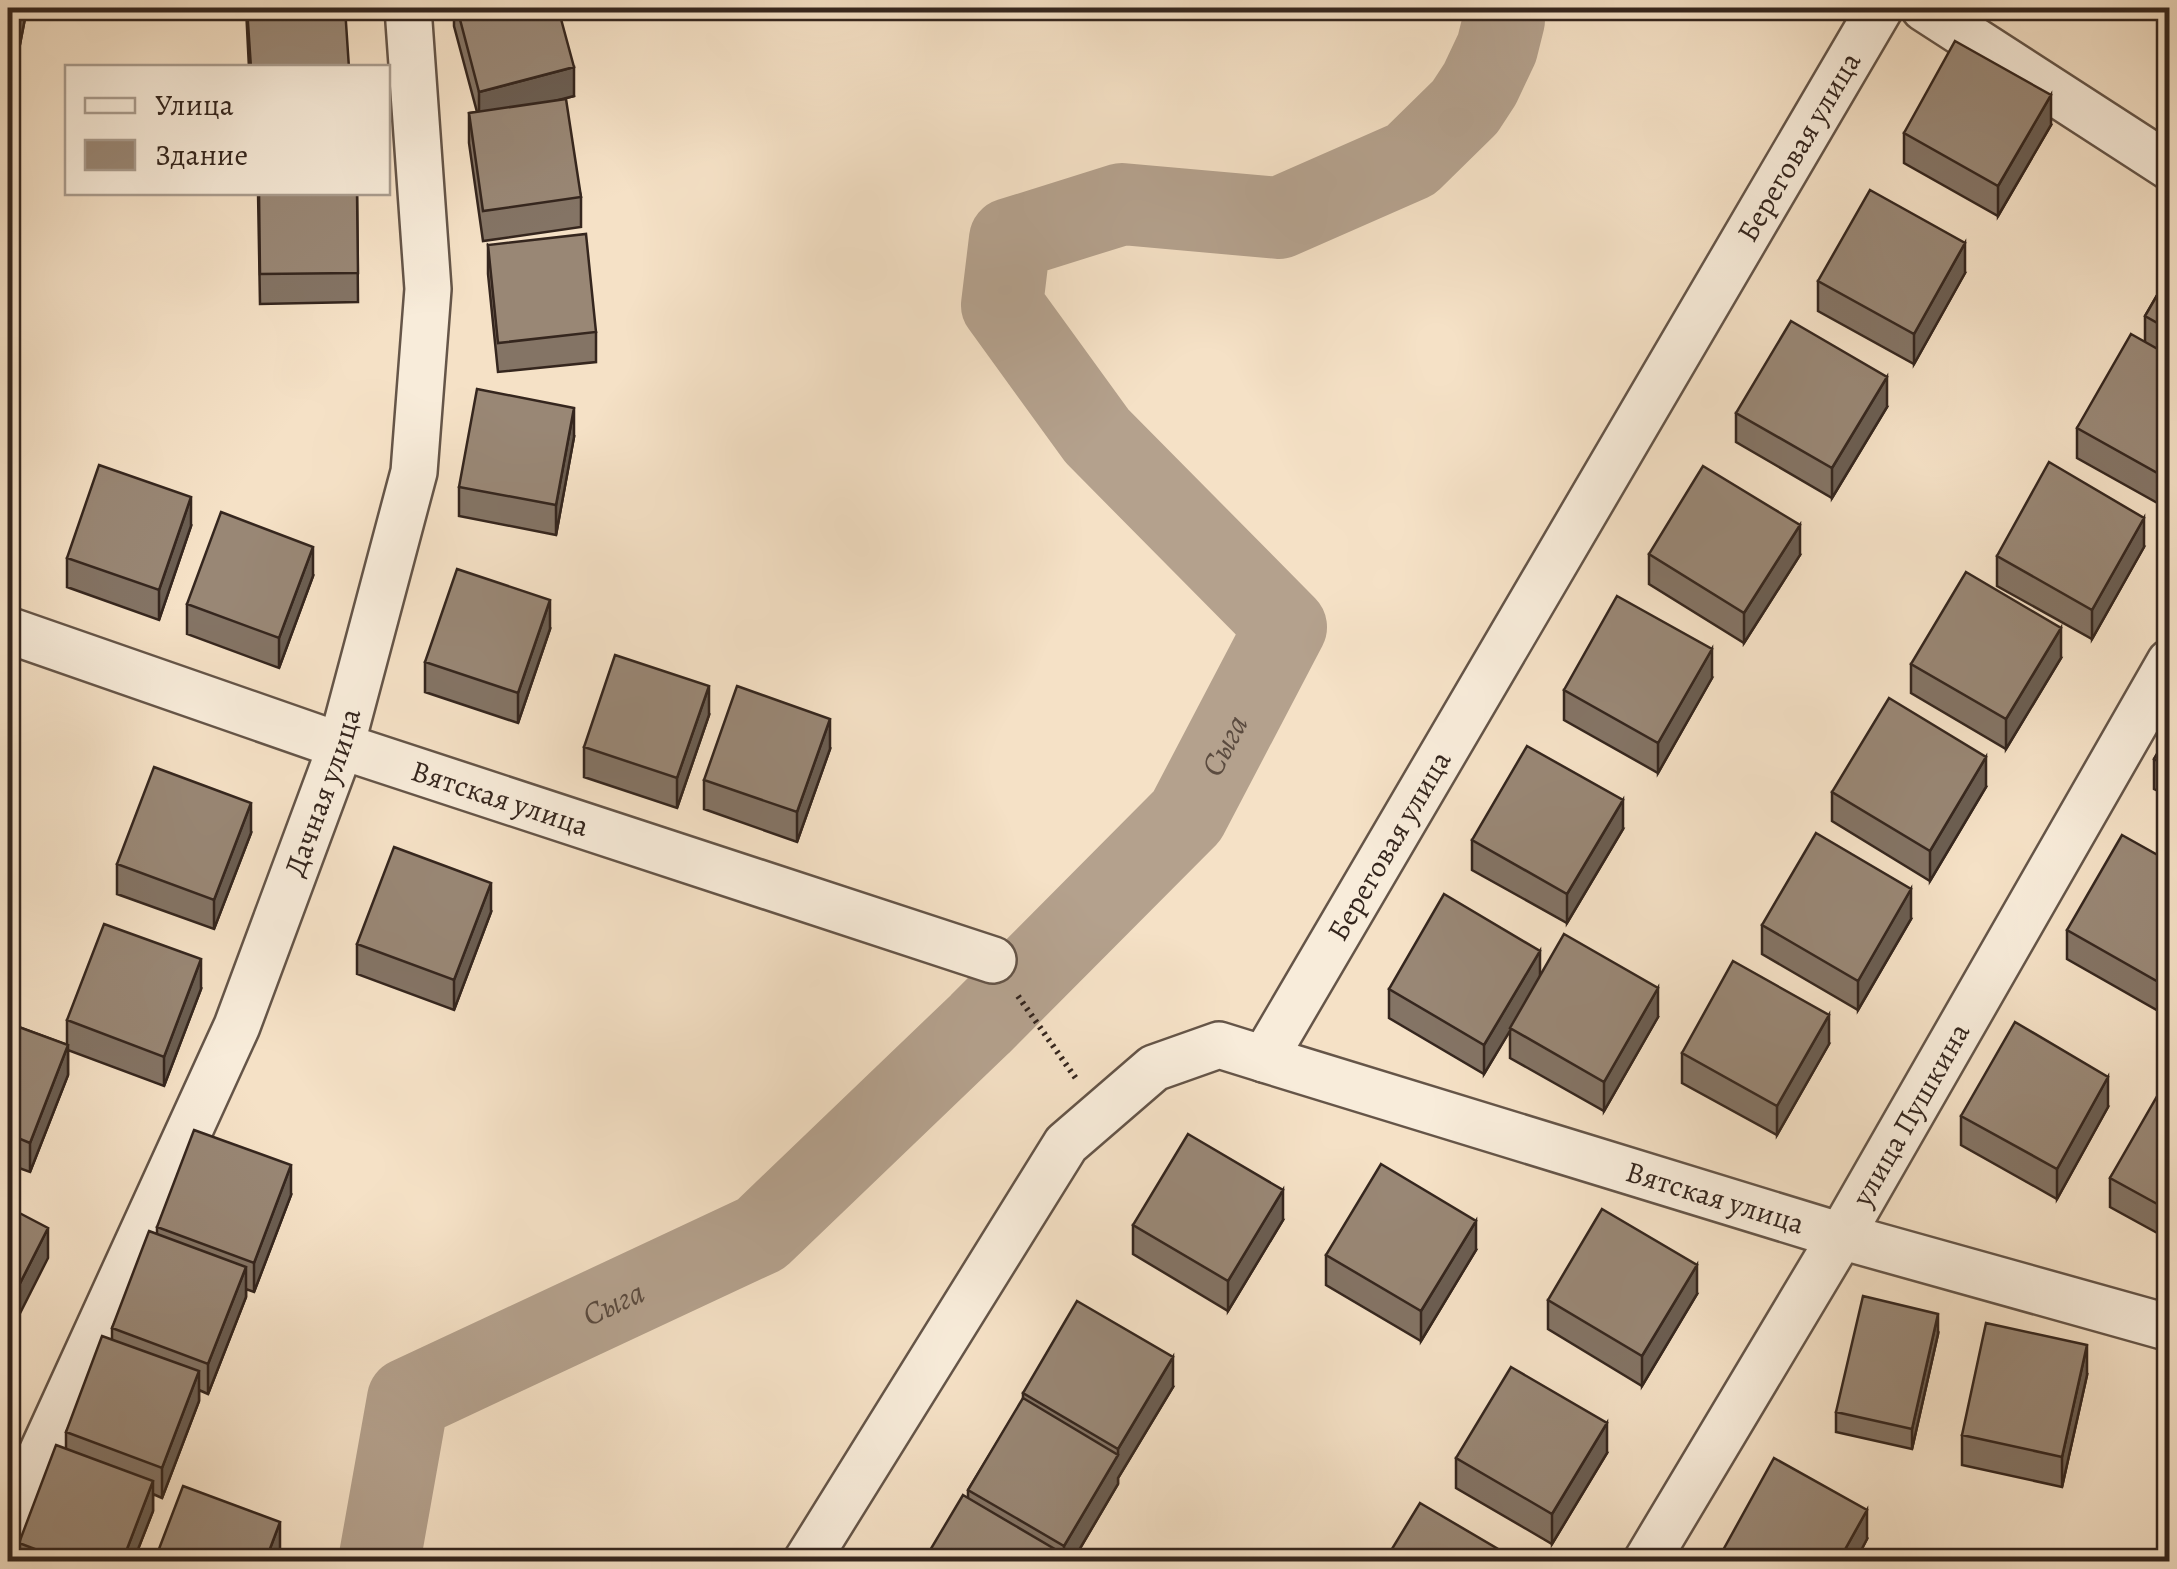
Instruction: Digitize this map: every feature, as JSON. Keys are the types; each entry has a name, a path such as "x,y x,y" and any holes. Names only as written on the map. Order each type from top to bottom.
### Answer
{"street":[{"name":"Дачная улица","path":"8,1527 237,1026 341,746 414,472 428,289 408,8"},
{"name":"Береговая улица","path":"1264,1060 1880,8"},
{"path":"1924,8 2170,167"},
{"name":"Вятская улица","path":"8,630 341,746 993,960"},
{"name":"улица Пушкина","path":"1646,1562 1841,1236 2170,662"},
{"path":"806,1562 1066,1144 1154,1068 1220,1046 1264,1060"},
{"name":"Вятская улица","path":"1264,1060 1841,1236 2170,1328"}],"path":[{"path":"993,960 1101,1114"}],"building":[{"path":"8,8 22,8 16,35 8,34"},
{"path":"247,8 345,8 349,65 251,65"},
{"path":"457,8 558,8 574,67 479,92"},
{"path":"1955,41 2051,95 1998,186 1904,133"},
{"path":"8,78 17,79 8,131"},
{"path":"566,99 581,197 483,211 469,113"},
{"path":"1870,190 1965,243 1914,334 1818,281"},
{"path":"259,195 357,195 358,273 260,274"},
{"path":"586,234 596,332 498,343 488,245"},
{"path":"2170,273 2170,330 2145,316"},
{"path":"1791,321 1887,377 1832,468 1736,413"},
{"path":"2131,334 2170,356 2170,480 2077,428"},
{"path":"477,389 574,408 556,505 459,487"},
{"path":"2049,462 2144,518 2092,610 1997,556"},
{"path":"99,465 191,497 159,590 67,558"},
{"path":"1703,466 1800,525 1744,613 1649,554"},
{"path":"221,512 313,547 279,638 187,604"},
{"path":"457,569 550,600 518,693 425,662"},
{"path":"1966,572 2061,628 2006,719 1911,664"},
{"path":"1617,596 1712,649 1658,743 1564,690"},
{"path":"615,655 709,686 677,778 584,747"},
{"path":"737,686 830,719 797,812 704,780"},
{"path":"1889,698 1986,757 1930,851 1832,792"},
{"path":"2170,732 2170,768 2154,759"},
{"path":"1527,746 1623,800 1567,894 1472,840"},
{"path":"154,767 251,803 214,900 117,864"},
{"path":"1816,833 1911,889 1858,981 1762,925"},
{"path":"2122,835 2170,862 2170,971 2162,984 2067,930"},
{"path":"394,847 491,883 454,980 357,944"},
{"path":"1444,894 1540,951 1484,1045 1389,989"},
{"path":"104,924 201,959 164,1057 67,1020"},
{"path":"1564,934 1658,988 1604,1082 1510,1028"},
{"path":"1733,961 1829,1015 1777,1106 1682,1053"},
{"path":"2015,1022 2108,1077 2057,1169 1961,1116"},
{"path":"8,1023 68,1045 30,1143 8,1134"},
{"path":"2163,1086 2170,1090 2170,1211 2110,1178"},
{"path":"194,1130 291,1165 254,1263 157,1227"},
{"path":"1188,1134 1283,1190 1228,1281 1133,1225"},
{"path":"1381,1164 1476,1221 1421,1311 1326,1255"},
{"path":"8,1207 48,1228 8,1307"},
{"path":"1602,1209 1697,1265 1642,1356 1548,1300"},
{"path":"149,1231 246,1267 208,1364 112,1328"},
{"path":"1863,1296 1938,1314 1912,1429 1836,1412"},
{"path":"1077,1301 1173,1357 1118,1449 1023,1393"},
{"path":"1986,1323 2087,1345 2062,1457 1962,1435"},
{"path":"102,1336 199,1371 162,1468 66,1432"},
{"path":"1511,1367 1607,1423 1552,1514 1456,1458"},
{"path":"1023,1398 1118,1455 1064,1546 968,1490"},
{"path":"56,1445 153,1481 122,1562 69,1562 19,1543"},
{"path":"1774,1458 1867,1510 1838,1562 1739,1562 1722,1552"},
{"path":"183,1486 280,1522 265,1562 154,1562"},
{"path":"963,1495 1058,1551 1052,1562 923,1562"},
{"path":"1420,1503 1515,1559 1384,1562"}],"waterway":[{"name":"Сыга","path":"379,1562 408,1399 761,1234 980,1024 1187,816 1286,627 1097,436 1002,305 1010,239 1122,204 1279,218 1411,160 1465,107 1480,84 1497,48 1503,8"}]}
